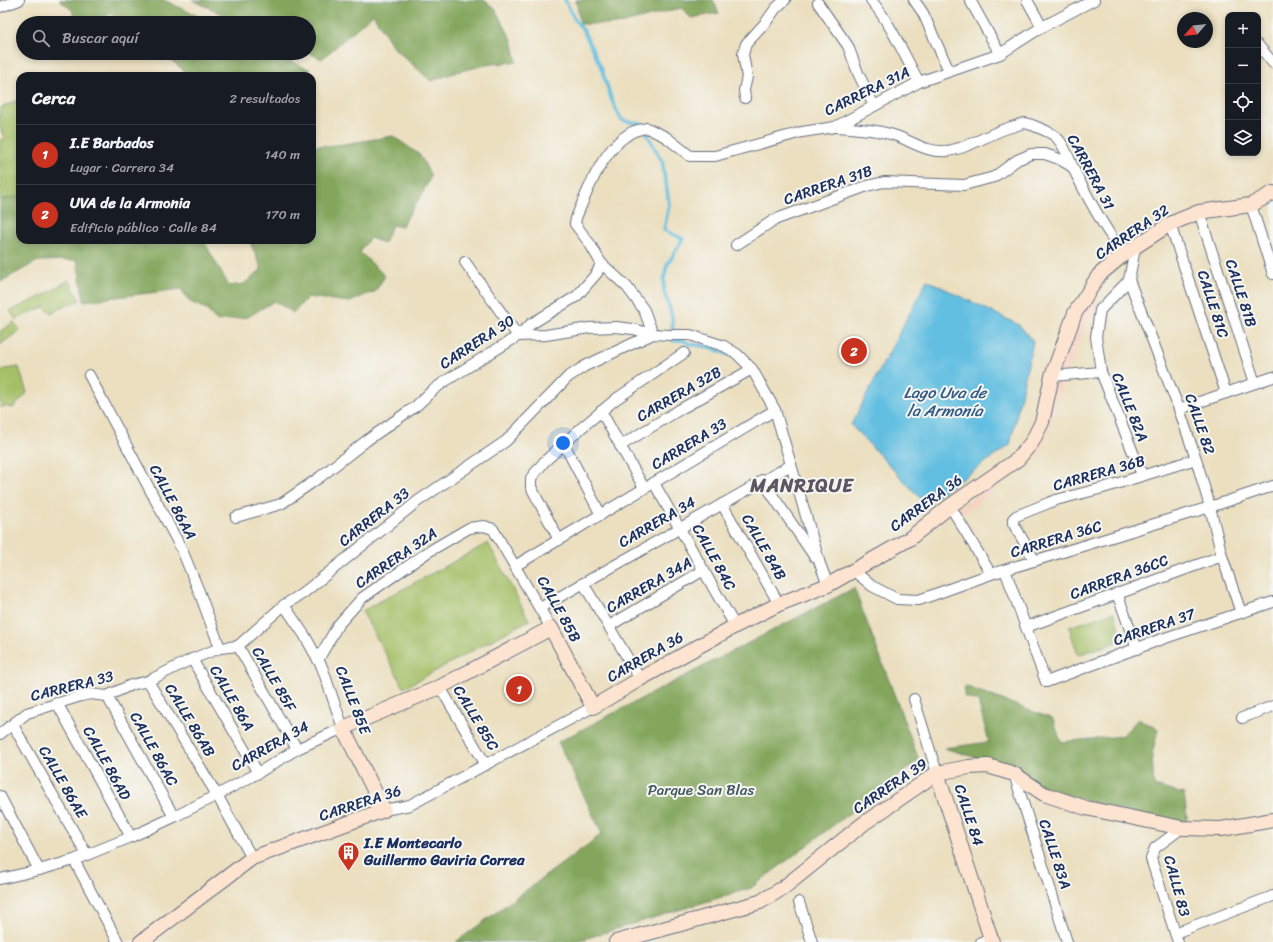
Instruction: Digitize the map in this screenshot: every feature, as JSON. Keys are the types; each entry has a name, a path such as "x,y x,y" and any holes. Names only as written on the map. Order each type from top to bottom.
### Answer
{"street":[{"path":"0,8 19,0"},
{"path":"745,98 744,90 747,77 743,54 746,44 766,22 776,8 785,0"},
{"path":"871,0 878,8 920,82"},
{"path":"914,0 926,19 949,71"},
{"path":"970,0 1000,54"},
{"path":"1027,0 1042,27"},
{"name":"CARRERA 31A","path":"601,263 590,244 575,224 576,218 596,171 608,154 624,137 642,129 666,137 690,156 715,156 802,132 835,127 920,82 1000,54 1042,27 1094,0"},
{"path":"818,3 848,46 858,73 874,106"},
{"path":"1260,48 1273,63"},
{"name":"CARRERA 31","path":"835,127 890,134 903,138 927,150 947,151 964,146 1008,127 1024,123 1042,129 1056,137 1063,147 1095,212 1113,240 1129,251"},
{"name":"CARRERA 31B","path":"736,245 774,220 866,186 884,182 964,185 994,177 1017,160 1031,154 1045,154 1059,159 1072,167"},
{"name":"CARRERA 32","path":"1075,312 1099,274 1129,251 1170,224 1199,212 1251,205 1273,193"},
{"path":"1251,205 1273,274"},
{"name":"CALLE 81B","path":"1199,212 1255,383"},
{"name":"CALLE 81C","path":"1170,224 1226,393"},
{"path":"1101,372 1096,337 1100,310 1129,280 1129,251"},
{"path":"465,262 518,336 546,335 590,328 616,327 653,334"},
{"path":"601,263 627,287 644,310 653,334"},
{"name":"CARRERA 30","path":"236,517 281,504 320,477 366,440 416,406 444,382 518,336 530,324 577,296 597,274 601,263"},
{"name":"CALLE 82","path":"1129,280 1179,409 1196,458 1222,556 1241,613"},
{"name":"CARRERA 36","path":"141,942 252,858 384,810 410,805 592,707 735,626 779,604 828,585 909,539 950,506 1018,459 1032,442 1042,422 1052,376 1075,312"},
{"name":"CARRERA 33","path":"0,734 27,713 90,694 107,696 130,685 148,681 192,659 220,648 238,646 284,605 302,594 418,501 506,441 568,377 585,366 653,334 690,335 724,346 737,354 752,369"},
{"path":"559,540 531,487 531,478 544,462 601,411 616,399 684,353"},
{"path":"752,369 775,410 820,564 828,585"},
{"name":"CARRERA 32B","path":"620,446 679,410 752,369"},
{"name":"CALLE 82A","path":"1052,376 1101,372 1142,476"},
{"name":"CALLE 86AA","path":"89,375 182,550 220,648"},
{"path":"1179,409 1273,377"},
{"name":"CARRERA 33","path":"516,566 775,410"},
{"path":"601,411 644,488"},
{"path":"564,444 601,515"},
{"name":"CARRERA 36B","path":"1036,561 1013,522 1013,519 1016,516 1056,500 1159,471 1196,458"},
{"name":"CARRERA 34","path":"540,608 762,480 791,465"},
{"path":"762,480 820,564"},
{"name":"CALLE 84C","path":"654,483 735,626"},
{"name":"CARRERA 36C","path":"854,571 872,586 897,599 919,600 992,574 1210,507 1273,486"},
{"name":"CALLE 84B","path":"722,504 779,604"},
{"path":"950,506 992,574"},
{"name":"CARRERA 32A","path":"318,660 338,625 362,598 428,552 469,528 484,526 493,529"},
{"name":"CALLE 85B","path":"493,529 540,608 592,707"},
{"name":"CARRERA 36CC","path":"1026,627 1222,556"},
{"name":"CARRERA 34A","path":"609,626 704,570"},
{"path":"1005,570 1026,627"},
{"path":"583,583 640,679"},
{"path":"1117,593 1137,648"},
{"name":"CARRERA 37","path":"1026,627 1046,682 1137,648 1273,602"},
{"name":"CALLE 85E","path":"284,605 305,636 322,667 343,728 384,810"},
{"name":"CARRERA 34","path":"0,879 74,860 131,837 217,795 258,773 297,748 440,687 551,628"},
{"name":"CALLE 85F","path":"238,646 297,748"},
{"name":"CALLE 86A","path":"192,659 258,773"},
{"name":"CALLE 86AB","path":"148,681 217,795 252,858"},
{"name":"CALLE 85C","path":"440,687 486,765"},
{"name":"CALLE 86AC","path":"107,696 174,817"},
{"name":"CALLE 84","path":"914,699 988,941"},
{"name":"CALLE 86AD","path":"57,704 131,837"},
{"path":"1242,718 1272,709"},
{"name":"CALLE 86AE","path":"13,725 87,855"},
{"name":"CARRERA 39","path":"616,942 634,939 760,902 783,888 863,824 937,773 969,767 988,766 1014,774 1044,794 1086,808 1182,828 1221,828 1273,820"},
{"name":"CALLE 83A","path":"1014,774 1067,942"},
{"path":"0,796 39,870"},
{"name":"CALLE 83","path":"1176,937 1151,859 1155,848 1182,828"},
{"path":"74,860 118,942"},
{"path":"1176,937 1273,896"},
{"path":"799,902 812,942"}],"shaded area":[{"path":"1088,300 1095,304 1061,388 1042,450 962,516 958,509 1025,460 1055,380"}],"green space":[{"path":"59,0 164,0 197,16 114,16 110,13 108,16 74,16 72,10"},
{"path":"192,0 484,0 495,9 512,40 517,62 491,64 460,71 431,81 394,48 373,14 322,59 316,56 316,16 227,16"},
{"path":"576,0 713,0 719,13 691,18 681,8 620,24 580,24"},
{"path":"171,60 289,60 310,70 308,72 186,72"},
{"path":"16,101 16,197 0,200 0,140 4,139 0,127 0,108"},
{"path":"393,136 420,155 431,176 421,196 401,227 392,225 384,243 370,238 360,252 385,276 374,293 350,302 307,297 294,313 274,301 248,317 217,321 206,309 190,302 181,289 84,301 77,260 38,261 0,282 0,200 16,197 16,244 205,244 229,286 244,284 261,270 251,244 316,244 316,146 338,145"},
{"path":"69,280 80,300 50,313 44,307 16,320 10,311 44,295"},
{"path":"14,322 20,330 0,345 0,331"},
{"path":"19,367 27,393 13,408 4,406 0,408 0,370"},
{"path":"488,543 529,620 404,688 362,611"},
{"name":"Parque San Blas","path":"854,588 919,760 751,888 574,942 456,942 602,834 558,742"},
{"path":"1114,612 1123,640 1078,655 1069,627"},
{"path":"965,686 1053,719 1061,742 1122,736 1138,719 1158,729 1152,755 1154,786 1184,794 1188,825 1115,809 1050,790 987,761 944,748 989,742 978,701 964,697"}],"water":[{"name":"Lago Uva de la Armonía","path":"927,280 1019,325 1033,341 1010,445 926,504 851,425"}],"waterway":[{"path":"565,0 575,20 583,30 601,67 612,101 621,119 641,124 663,163 669,205 664,230 683,239 667,265 664,278 664,292 672,318 673,341 682,340 690,344 710,347 729,355"}],"place":[{"name":"UVA de la Armonia","path":"854,351"},
{"name":"I.E Barbados","path":"519,689"},
{"name":"I.E Montecarlo Guillermo Gaviria Correa","path":"348,872"}],"district":[{"name":"MANRIQUE","path":"802,485"}]}
